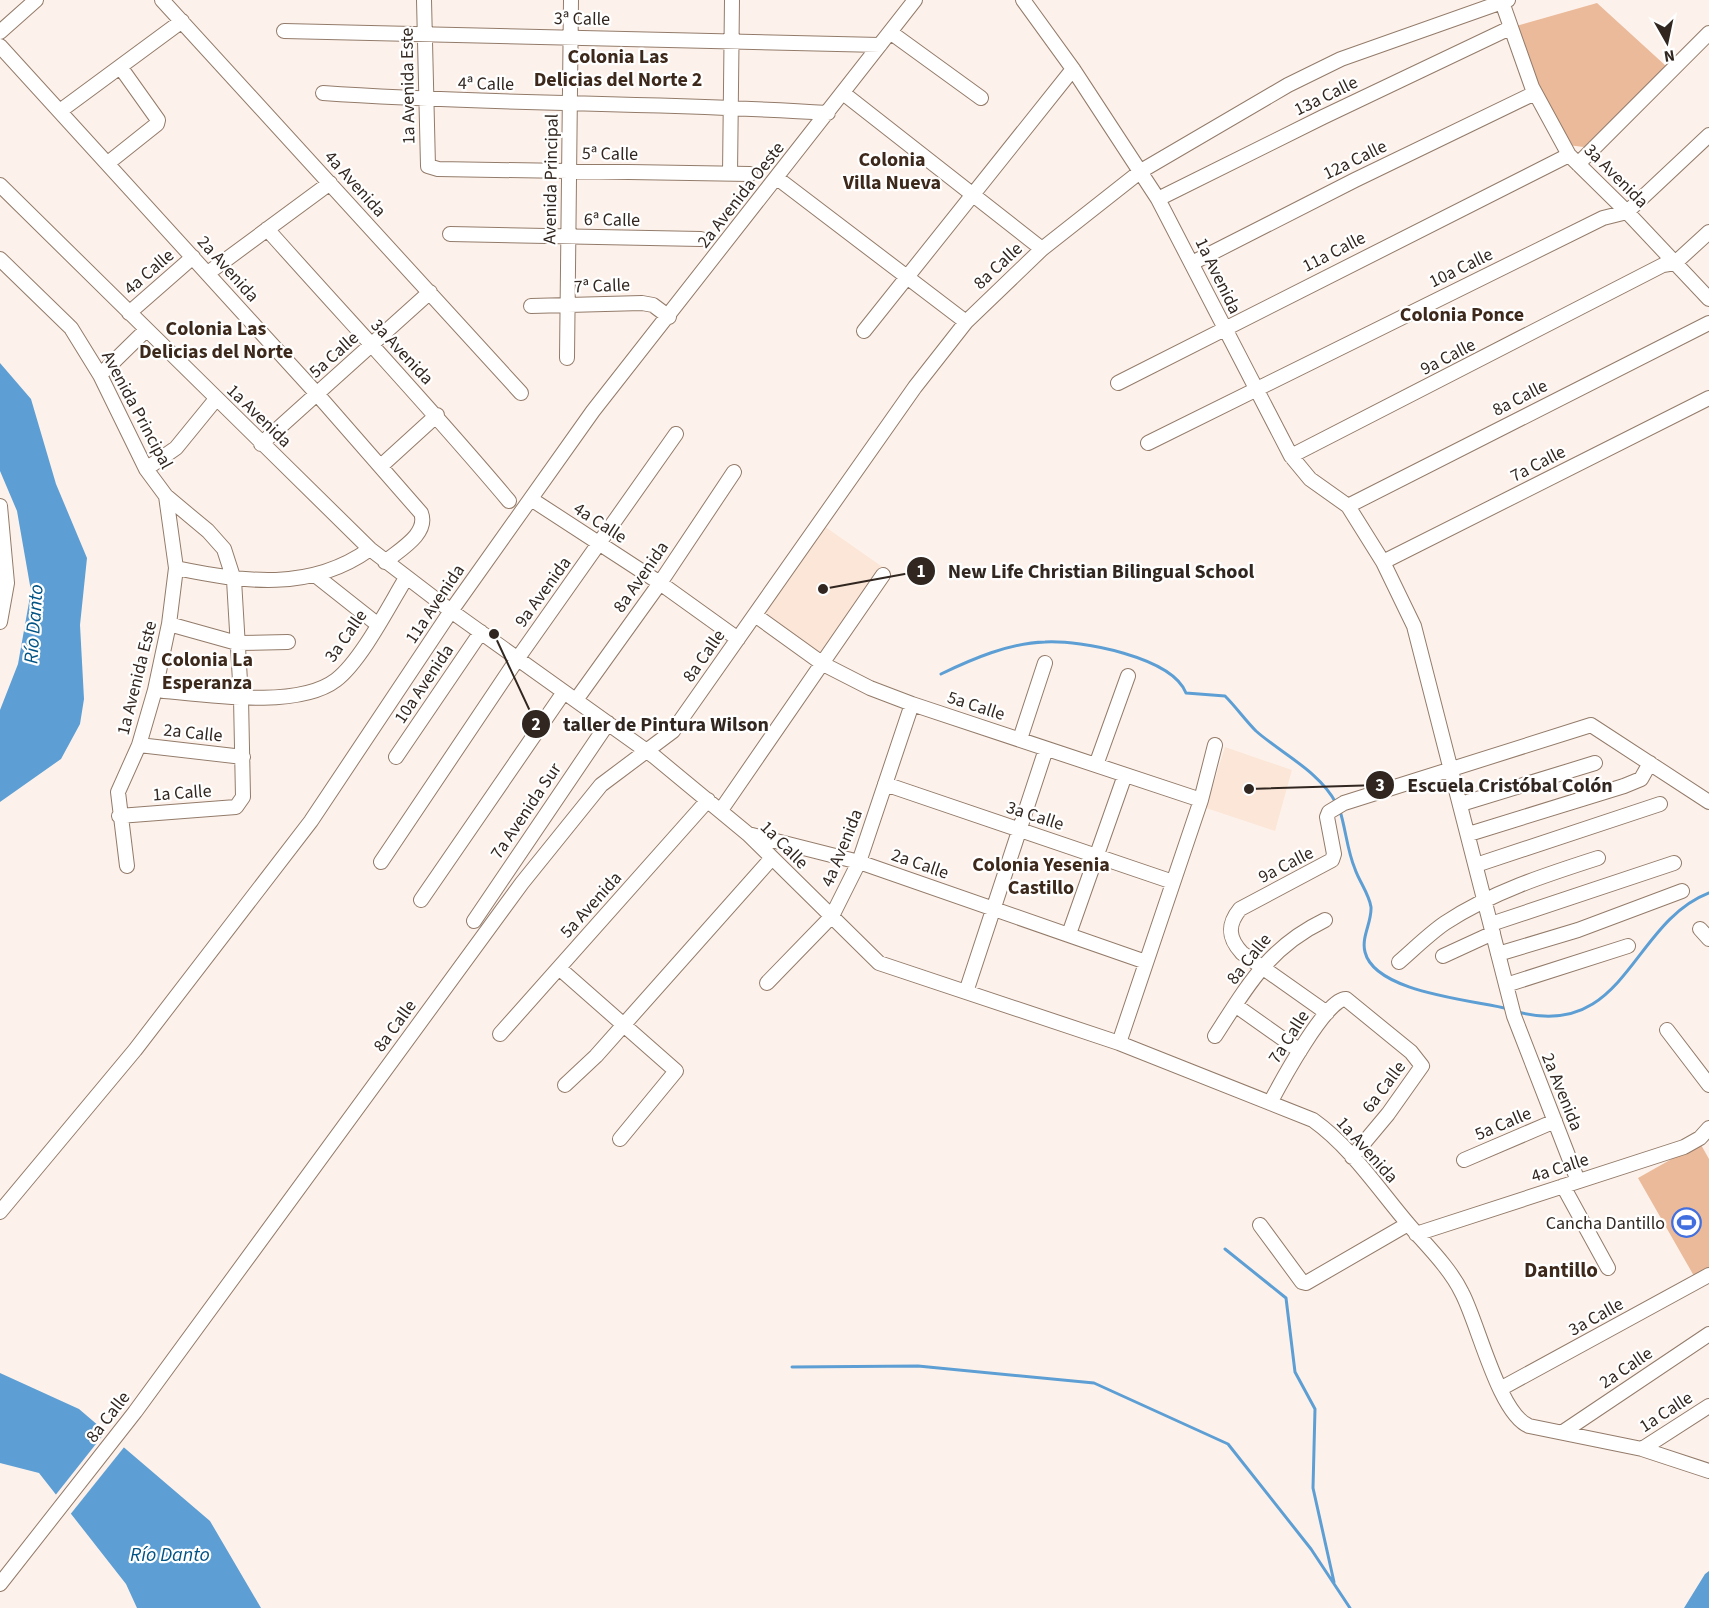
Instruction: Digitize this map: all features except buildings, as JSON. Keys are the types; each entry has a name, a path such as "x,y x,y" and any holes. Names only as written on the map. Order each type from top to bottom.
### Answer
{"street":[{"path":"0,32 36,0"},
{"name":"4a Avenida","path":"162,0 521,393"},
{"name":"1a Avenida Este","path":"424,0 427,160 428,166 433,168"},
{"name":"Avenida Principal","path":"567,358 571,0"},
{"path":"730,174 732,0"},
{"name":"2a Avenida Oeste","path":"593,411 669,317 915,0"},
{"name":"1a Avenida","path":"1023,0 1073,69 1158,199 1292,456 1310,478 1348,506 1383,562 1418,636 1453,770"},
{"name":"3a Avenida","path":"1505,1 1510,28 1535,93 1574,160 1709,299"},
{"name":"8a Calle","path":"0,1584 135,1412 522,883 601,785 673,731 915,387 966,322 1042,249 1141,171 1288,85 1341,59 1505,1"},
{"path":"60,111 182,21"},
{"name":"13a Calle","path":"1158,199 1510,28"},
{"name":"3ª Calle","path":"284,32 425,33 880,45"},
{"path":"890,32 981,98"},
{"name":"11a Calle","path":"1118,382 1574,160 1709,33"},
{"name":"2a Avenida","path":"0,46 208,273 421,513 424,520 420,531 385,562"},
{"path":"108,163 157,124 157,114 121,68"},
{"path":"864,331 1073,69"},
{"name":"4ª Calle","path":"323,93 426,100 731,106 828,113"},
{"path":"843,93 1042,249"},
{"name":"12a Calle","path":"1192,263 1355,180 1535,93"},
{"name":"10a Calle","path":"1148,443 1603,218 1627,212 1709,135"},
{"name":"5ª Calle","path":"433,168 750,174"},
{"path":"777,178 966,322"},
{"path":"208,273 330,183"},
{"name":"1a Avenida","path":"0,185 370,549 451,611"},
{"name":"3a Avenida","path":"267,229 370,346 437,415 509,501"},
{"name":"9a Calle","path":"1292,456 1663,265 1675,263 1709,232"},
{"name":"6ª Calle","path":"450,234 701,239"},
{"name":"4a Calle","path":"129,314 193,257"},
{"name":"Avenida Principal","path":"0,259 71,328 100,375 146,469 166,496 208,531 224,549 234,579 241,698 243,797"},
{"name":"5a Calle","path":"261,444 430,292"},
{"name":"7ª Calle","path":"531,306 642,303 653,305 669,317"},
{"name":"8a Calle","path":"1348,506 1709,323"},
{"path":"100,375 146,330"},
{"name":"7a Calle","path":"1383,562 1709,398"},
{"path":"146,469 176,448 216,399"},
{"name":"11a Avenida","path":"0,1212 135,1050 311,821 451,611 593,411"},
{"path":"381,466 437,415"},
{"name":"9a Avenida","path":"381,862 518,658 676,434"},
{"name":"8a Avenida","path":"576,700 660,583 734,472"},
{"name":"1a Avenida Este","path":"127,866 119,816 118,792 139,745 155,690 169,624 176,568 166,496"},
{"name":"4a Calle","path":"531,499 660,583 738,639"},
{"path":"0,506 6,583 0,622"},
{"path":"176,568 234,579 296,579 333,571 370,549"},
{"path":"315,575 377,624"},
{"path":"721,810 884,575"},
{"name":"3a Calle","path":"155,690 241,698 309,693 324,688 348,668 406,578"},
{"name":"1a Calle","path":"451,611 647,751 721,810 879,963 1119,1043"},
{"name":"5a Calle","path":"756,615 823,664 870,688 1201,800"},
{"path":"169,624 237,643 288,642"},
{"name":"10a Avenida","path":"396,756 481,632"},
{"path":"1020,739 1045,663"},
{"path":"1096,765 1128,676"},
{"path":"421,900 564,692"},
{"name":"4a Avenida","path":"767,983 832,916 859,862 912,704"},
{"name":"7a Avenida Sur","path":"474,921 608,723"},
{"path":"1453,770 1591,725 1709,802"},
{"name":"2a Calle","path":"139,745 243,757"},
{"path":"1119,1043 1201,800 1215,745"},
{"path":"966,992 1046,749"},
{"path":"1461,804 1595,763"},
{"path":"1468,834 1624,786 1641,779 1650,763"},
{"name":"2a Avenida","path":"1453,770 1514,1016 1578,1181"},
{"name":"9a Calle","path":"1263,965 1242,953 1234,944 1230,931 1233,917 1240,909 1332,860 1334,854 1327,817 1338,806 1453,770"},
{"path":"1069,934 1125,775"},
{"name":"3a Calle","path":"885,784 1173,882"},
{"name":"1a Calle","path":"119,816 236,807 243,797"},
{"name":"5a Avenida","path":"500,1034 708,800"},
{"path":"1476,865 1660,804"},
{"name":"2a Calle","path":"748,834 859,862 1146,962"},
{"path":"1399,962 1443,924 1485,900 1533,880 1598,858"},
{"path":"565,1085 587,1066 771,860"},
{"path":"1443,956 1492,929 1674,863"},
{"path":"1498,954 1578,930 1682,891"},
{"name":"8a Calle","path":"1215,1036 1263,965 1287,941 1324,920"},
{"path":"1508,992 1628,946"},
{"path":"1263,965 1327,1012"},
{"path":"559,968 676,1071 620,1139"},
{"name":"7a Calle","path":"1270,1102 1300,1051 1327,1012 1335,1002 1346,999 1412,1052 1422,1066"},
{"path":"1235,1005 1300,1051"},
{"path":"1667,1029 1709,1084"},
{"name":"1a Avenida","path":"1119,1043 1313,1120 1352,1156 1455,1281 1463,1295 1500,1389 1511,1412 1522,1423 1642,1449 1709,1471"},
{"name":"6a Calle","path":"1352,1156 1388,1114 1422,1066"},
{"name":"5a Calle","path":"1464,1160 1555,1121"},
{"name":"4a Calle","path":"1260,1225 1306,1284 1412,1229 1563,1186 1684,1147 1700,1138 1709,1128"},
{"path":"1563,1186 1608,1268"},
{"name":"3a Calle","path":"1500,1389 1709,1275"},
{"name":"2a Calle","path":"1563,1432 1709,1334"},
{"name":"1a Calle","path":"1642,1449 1709,1406"}],"shaded area":[{"path":"1597,3 1666,66 1584,147 1567,145 1540,91 1516,26"},
{"path":"824,526 884,568 823,655 762,611"},
{"path":"1225,747 1292,770 1275,831 1206,808"},
{"name":"Cancha Dantillo","path":"1700,1143 1709,1159 1709,1267 1694,1276 1638,1178"}],"water":[{"name":"Río Danto","path":"0,363 31,399 56,484 87,558 80,625 84,699 80,724 61,759 0,802 0,710 18,664 31,591 17,511 0,471"},
{"name":"Río Danto","path":"0,1373 79,1409 210,1521 261,1608 137,1608 126,1584 39,1473 0,1463"},
{"path":"1709,1571 1709,1608 1684,1608 1705,1574"}],"pier":[{"path":"107,1430 125,1446 69,1516 54,1497"}],"waterway":[{"path":"941,674 991,653 1031,643 1080,644 1124,653 1163,670 1177,680 1186,693 1225,696 1256,731 1320,781 1336,803"},
{"path":"1340,811 1352,862 1371,907 1364,946 1373,966 1387,977 1406,986 1451,998 1509,1009"},
{"path":"1518,1012 1554,1016 1582,1009 1605,995 1625,974 1661,928 1683,908 1709,893"},
{"path":"1225,1249 1286,1298 1295,1372 1315,1409 1313,1488 1334,1582"},
{"path":"792,1367 918,1366 1094,1383 1228,1444 1311,1549 1350,1608"}],"place":[{"name":"New Life Christian Bilingual School","path":"823,589"},
{"name":"taller de Pintura Wilson","path":"494,634"},
{"name":"Escuela Cristóbal Colón","path":"1249,789"},
{"name":"Cancha Dantillo","path":"1686,1223"}],"district":[{"name":"Colonia Las Delicias del Norte 2","path":"618,68"},
{"name":"Colonia Villa Nueva","path":"892,172"},
{"name":"Colonia Ponce","path":"1462,315"},
{"name":"Colonia Las Delicias del Norte","path":"216,340"},
{"name":"Colonia La Esperanza","path":"207,672"},
{"name":"Colonia Yesenia Castillo","path":"1041,876"},
{"name":"Dantillo","path":"1561,1270"}]}
